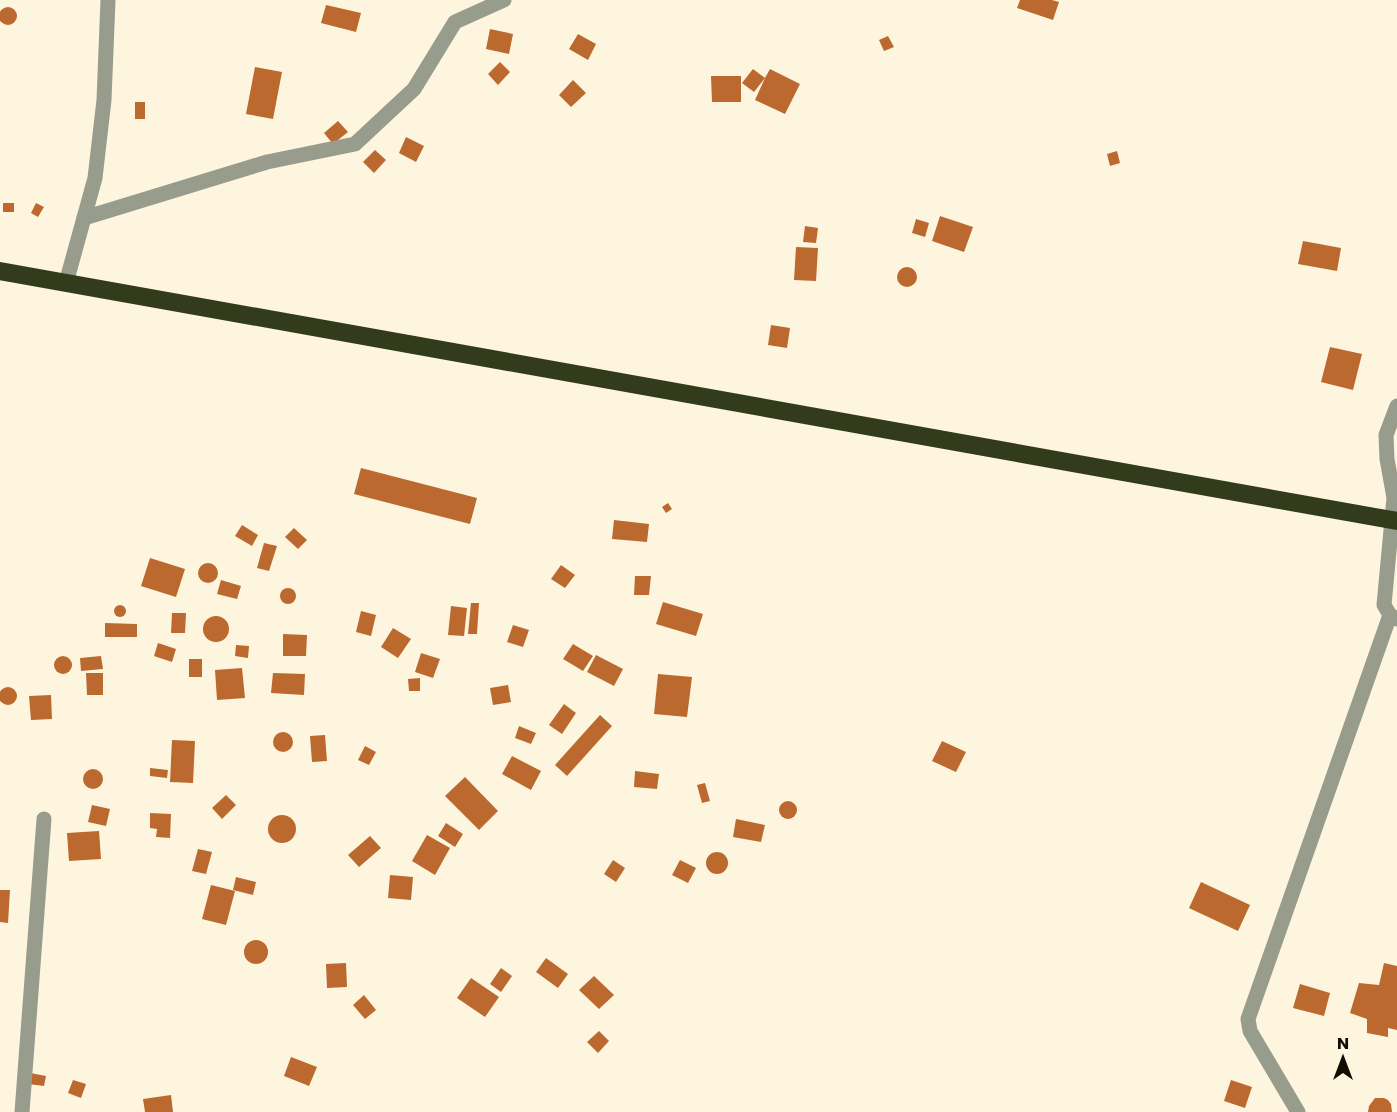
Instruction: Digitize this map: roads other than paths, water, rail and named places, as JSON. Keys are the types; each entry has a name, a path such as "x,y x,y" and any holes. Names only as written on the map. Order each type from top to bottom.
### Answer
{"highway":[{"path":"0,271 1395,521"}],"street":[{"path":"66,283 96,178 102,122 108,0"},
{"path":"84,218 267,162 355,144 414,89 455,22 504,0"},
{"path":"1298,1112 1250,1031 1248,1019 1393,617 1384,605 1395,521 1386,435 1397,406"},
{"path":"22,1112 44,819"}]}
